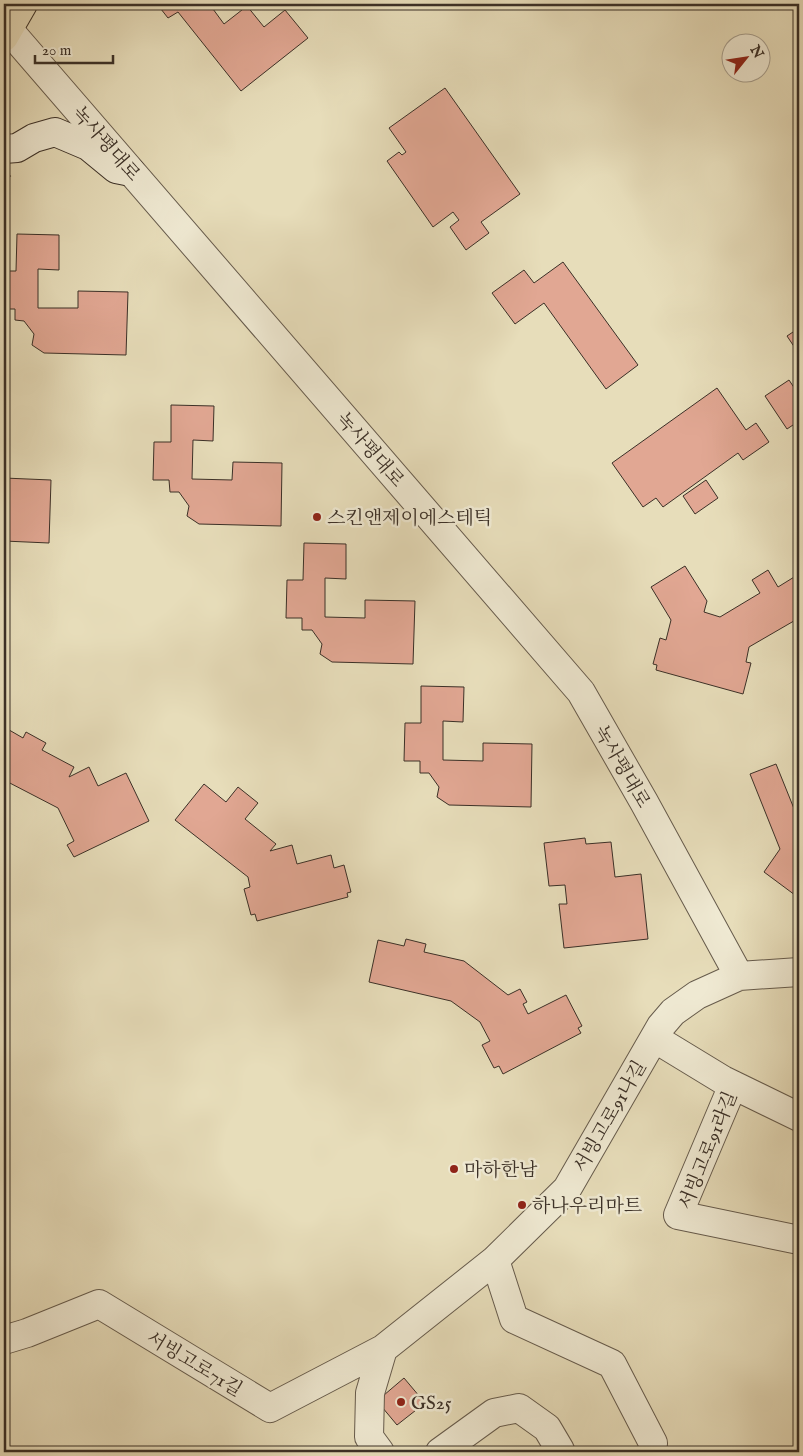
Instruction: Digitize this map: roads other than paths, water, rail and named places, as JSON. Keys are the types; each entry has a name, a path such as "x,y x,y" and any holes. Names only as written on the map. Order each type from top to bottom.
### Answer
{"main road":[{"name":"녹사평대로","path":"6,33 23,4"}],"street":[{"name":"녹사평대로","path":"6,33 131,172 581,692 644,802 739,976"},
{"path":"4,149 17,148 34,138 55,132 88,146 116,169 131,172"},
{"name":"서빙고로91나길","path":"383,1349 495,1260 567,1189 661,1026 673,1012 697,995 739,976 799,972"},
{"name":"서빙고로91라길","path":"654,1038 733,1085 799,1117"},
{"name":"서빙고로91라길","path":"733,1085 678,1215 799,1240"},
{"path":"495,1260 514,1319 612,1364 653,1443 652,1452"},
{"name":"서빙고로71길","path":"4,1340 27,1333 100,1304 270,1408 383,1349"},
{"path":"370,1449 370,1393 383,1349"},
{"path":"440,1452 494,1413 519,1408 547,1428 560,1450"}],"place":[{"name":"스킨앤제이에스테틱","path":"317,517"},
{"name":"마하한남","path":"454,1169"},
{"name":"하나우리마트","path":"522,1205"},
{"name":"GS25","path":"401,1402"}]}
